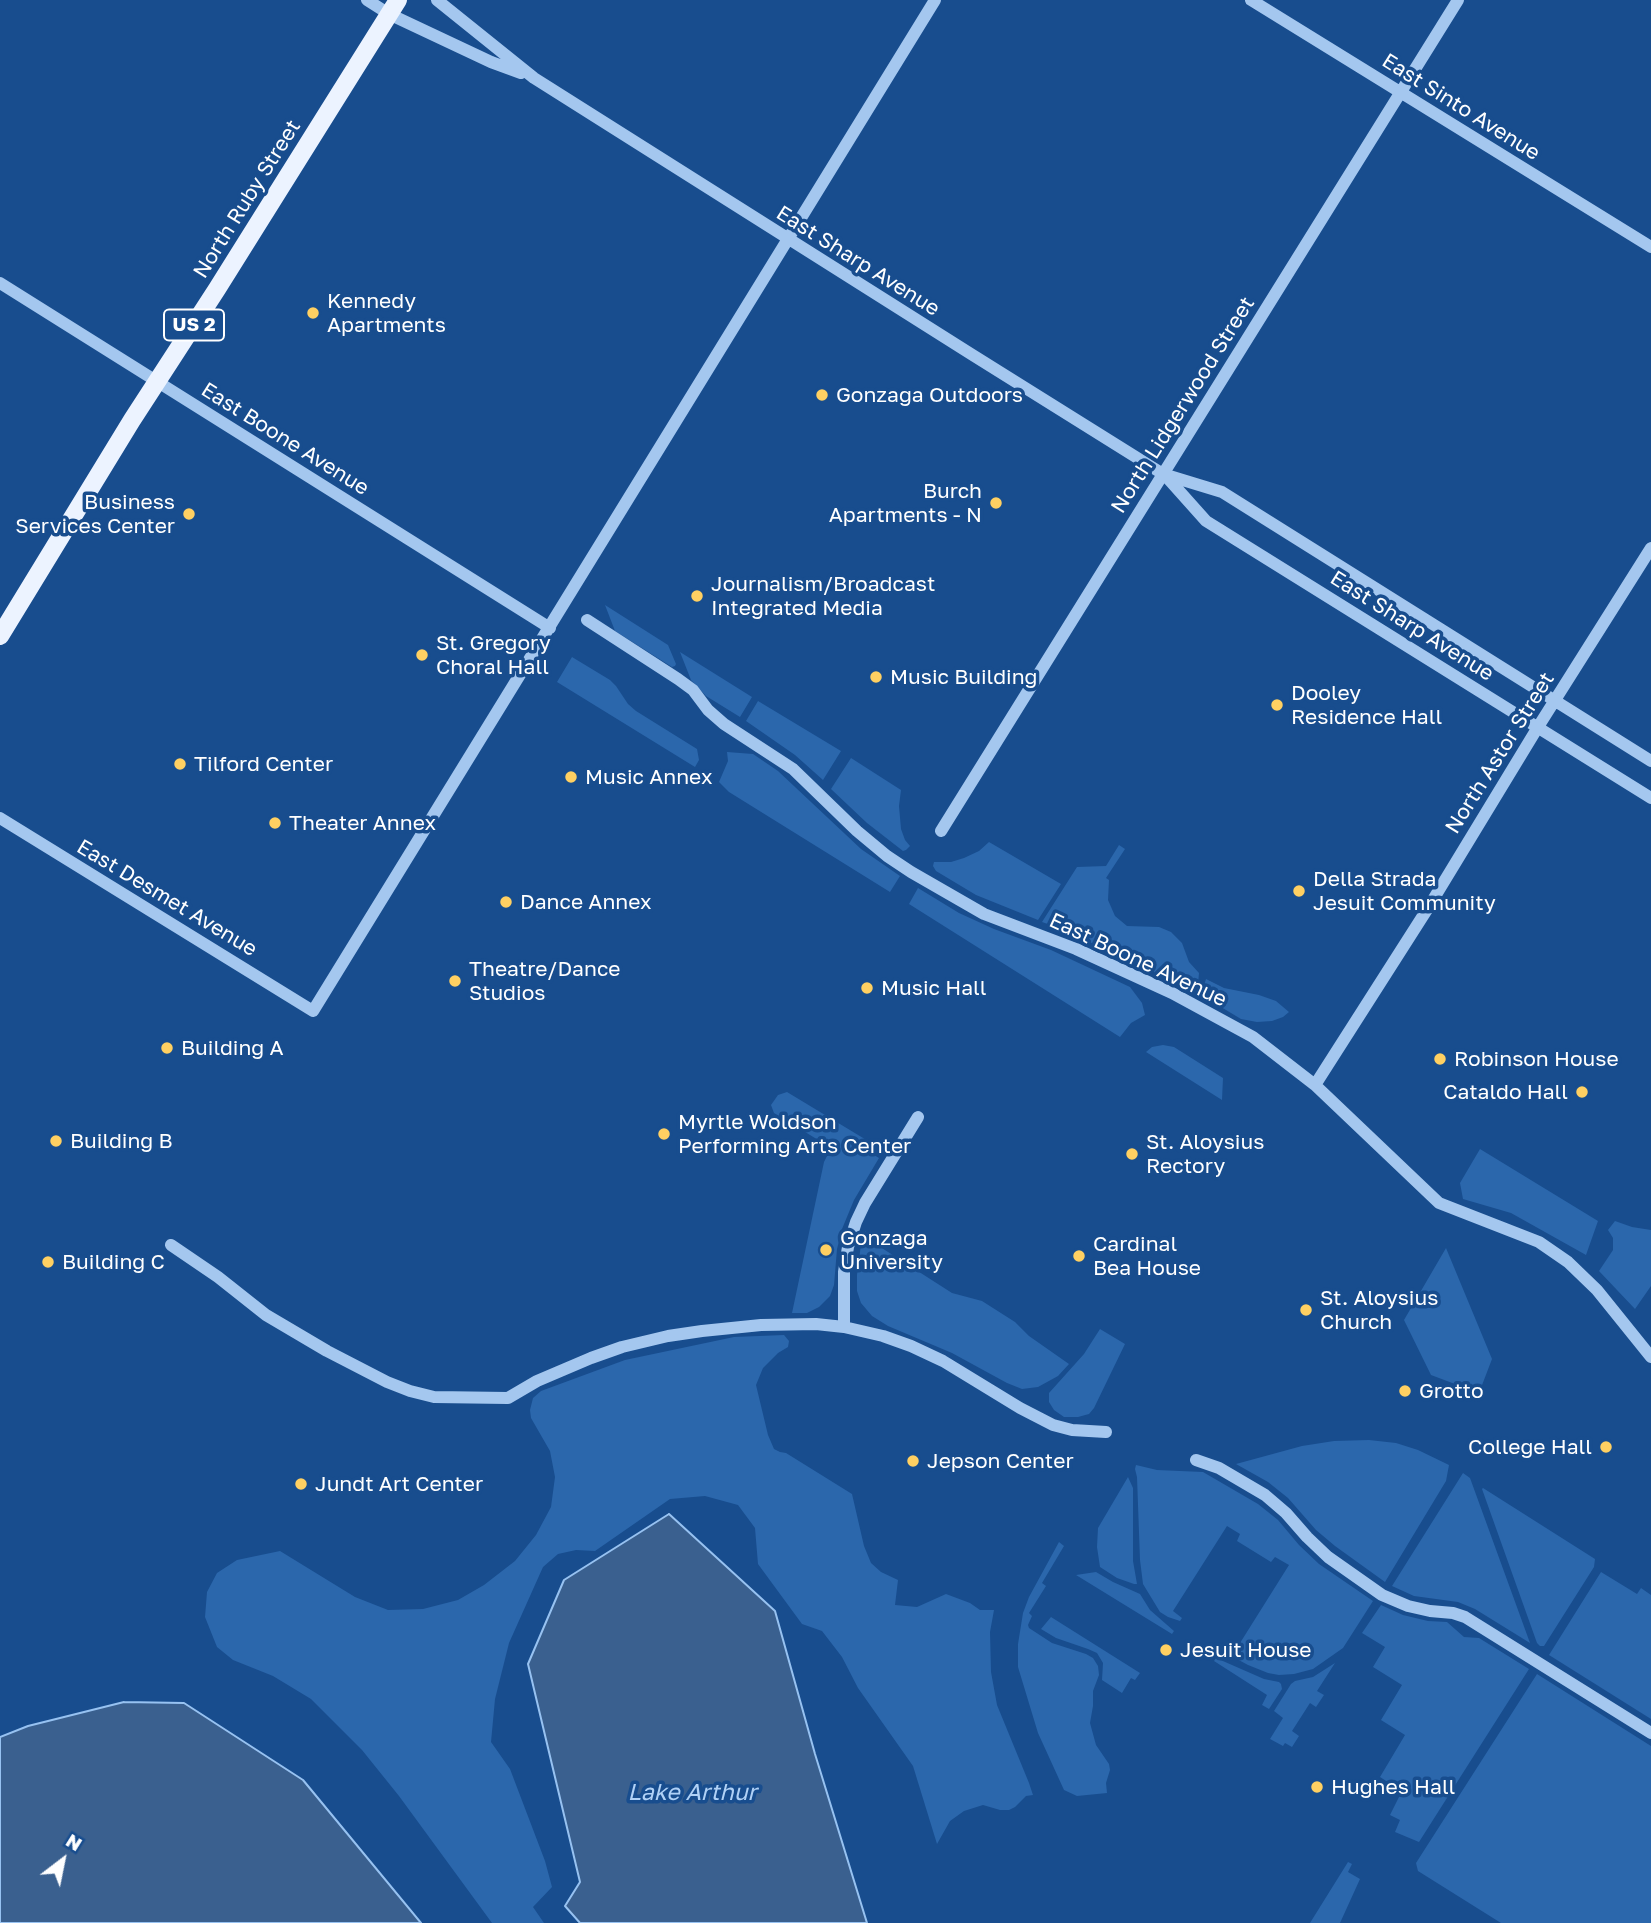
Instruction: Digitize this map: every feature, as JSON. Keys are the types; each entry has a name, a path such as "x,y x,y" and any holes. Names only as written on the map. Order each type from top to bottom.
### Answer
{"main road":[{"name":"North Ruby Street","path":"0,636 393,7"}],"street":[{"name":"East Sharp Avenue","path":"367,0 393,7 491,62 534,78"},
{"name":"East Sharp Avenue","path":"437,0 534,78 589,114 1163,474 1222,492 1651,761"},
{"path":"550,628 935,0"},
{"name":"East Sinto Avenue","path":"1251,0 1651,247"},
{"name":"North Lidgerwood Street","path":"941,831 1458,0"},
{"name":"East Boone Avenue","path":"0,283 550,628"},
{"name":"East Sharp Avenue","path":"1163,474 1206,521 1651,798"},
{"name":"North Astor Street","path":"1315,1086 1651,548"},
{"name":"East Boone Avenue","path":"587,620 678,679 724,724 793,769 857,831 903,867 984,914 1076,949 1193,1003 1253,1037 1315,1086 1438,1203 1539,1242 1568,1262 1597,1290 1651,1357"},
{"name":"East Desmet Avenue","path":"0,818 313,1011 550,628"},
{"path":"844,1327 844,1272 856,1222 918,1117"},
{"path":"171,1245 218,1277 266,1315 327,1351 387,1381 411,1391 434,1396 508,1398 537,1381 622,1347 679,1334 761,1325 816,1324 883,1336 911,1346 943,1361 1020,1408 1053,1424 1072,1430 1106,1432"},
{"path":"1196,1460 1219,1468 1265,1495 1328,1557 1382,1595 1408,1606 1453,1613 1465,1618 1651,1733"}],"shaded area":[{"path":"605,605 668,645 675,666 672,667 615,631"},
{"path":"680,652 752,697 740,717 706,696 691,680"},
{"path":"572,657 610,680 636,711 697,749 699,760 695,767 557,682"},
{"path":"758,701 841,751 823,780 795,755 746,721"},
{"path":"727,752 753,754 778,771 861,849 900,876 890,892 729,792 719,782 728,761"},
{"path":"851,758 901,790 901,829 910,846 906,850 903,851 867,823 831,789"},
{"path":"989,842 1061,884 1038,920 976,895 936,871 933,866 934,862 951,862 964,858 979,851"},
{"path":"1119,845 1125,849 1106,878 1109,880 1108,900 1115,916 1127,926 1159,927 1171,932 1182,943 1189,962 1199,973 1194,991 1042,922 1077,867 1106,866"},
{"path":"918,888 959,913 1051,950 1130,987 1142,1003 1145,1015 1131,1023 1120,1037 909,904"},
{"path":"1206,979 1224,988 1276,1001 1289,1012 1272,1021 1241,1019 1201,995"},
{"path":"1152,1047 1174,1047 1223,1078 1222,1100 1146,1052"},
{"path":"787,1092 873,1144 874,1155 879,1158 854,1200 842,1229 830,1296 819,1307 807,1313 792,1313 824,1162 830,1150 828,1146 774,1113 771,1105 778,1095"},
{"path":"1480,1149 1598,1221 1586,1255 1511,1213 1463,1199 1460,1183"},
{"path":"1615,1221 1651,1230 1651,1286 1635,1309 1599,1271 1613,1250 1613,1238 1608,1230"},
{"path":"865,1231 874,1243 952,1293 982,1301 1015,1322 1029,1336 1069,1364 1058,1376 1038,1387 1022,1389 872,1316 861,1303 857,1291 861,1244"},
{"path":"1446,1248 1492,1359 1479,1393 1431,1375 1404,1320"},
{"path":"1100,1329 1125,1344 1089,1414 1064,1417 1054,1410 1049,1402 1049,1393 1084,1354"},
{"path":"784,1335 789,1341 788,1347 763,1368 756,1385 774,1449 786,1453 852,1494 864,1546 871,1563 881,1572 898,1580 895,1605 917,1607 946,1594 980,1610 994,1610 990,1632 991,1672 997,1705 1033,1795 1026,1796 1009,1810 983,1805 964,1811 950,1821 937,1844 913,1766 858,1688 842,1657 822,1631 802,1624 758,1564 755,1528 738,1505 705,1496 670,1499 595,1551 576,1550 558,1554 543,1567 509,1643 495,1699 491,1742 510,1769 545,1861 552,1887 533,1907 544,1923 492,1923 362,1750 311,1699 273,1676 233,1660 217,1647 205,1617 207,1592 217,1573 237,1560 280,1551 355,1597 388,1610 423,1609 458,1600 484,1585 515,1561 536,1535 551,1507 555,1477 550,1451 531,1418 530,1410 533,1398 541,1391 625,1360 734,1337"},
{"path":"1369,1440 1396,1443 1449,1465 1446,1481 1385,1582 1316,1530 1288,1498 1268,1482 1236,1464 1302,1446 1334,1441"},
{"path":"1136,1465 1157,1470 1203,1472 1258,1504 1278,1520 1319,1564 1373,1601 1343,1648 1313,1669 1279,1675 1248,1665 1224,1648 1225,1645 1235,1651 1289,1565 1275,1557 1271,1562 1237,1541 1240,1534 1227,1526 1173,1611 1182,1618 1180,1621 1160,1612 1143,1584"},
{"path":"1463,1473 1470,1478 1530,1643 1475,1609 1458,1602 1414,1596 1392,1586"},
{"path":"1128,1477 1133,1488 1133,1561 1137,1584 1117,1578 1100,1567 1097,1547 1098,1528"},
{"path":"1483,1488 1595,1559 1594,1567 1544,1646 1537,1643"},
{"path":"1059,1542 1064,1546 1042,1583 1046,1586 1029,1613 1032,1616 1028,1625 1052,1643 1093,1658 1098,1666 1099,1675 1093,1691 1090,1723 1096,1745 1109,1764 1107,1793 1077,1796 1064,1790 1038,1733 1018,1667 1018,1644 1023,1613"},
{"path":"1096,1572 1140,1594 1150,1610 1174,1631 1172,1634 1076,1575"},
{"path":"1601,1572 1637,1594 1641,1588 1651,1595 1651,1719 1549,1655"},
{"path":"1381,1605 1403,1615 1447,1622 1464,1637 1479,1638 1529,1669 1419,1842 1395,1832 1400,1820 1390,1815 1402,1791 1380,1777 1405,1735 1381,1720 1402,1685 1373,1667 1385,1647 1362,1633"},
{"path":"1051,1617 1140,1673 1135,1680 1131,1678 1122,1693 1102,1680 1103,1663 1097,1653 1056,1638 1041,1629"},
{"path":"1216,1658 1264,1679 1279,1682 1282,1689 1269,1709 1262,1705 1267,1695 1214,1661"},
{"path":"1335,1663 1317,1691 1324,1695 1316,1707 1310,1703 1292,1731 1299,1736 1292,1747 1285,1743 1283,1746 1270,1739 1283,1718 1274,1711 1291,1684 1313,1677"},
{"path":"1537,1674 1651,1746 1651,1923 1501,1923 1418,1871 1416,1863"},
{"path":"1348,1862 1352,1864 1348,1872 1360,1879 1340,1923 1310,1923"}],"water":[{"name":"Lake Arthur","path":"669,1514 775,1611 867,1923 580,1923 565,1906 580,1882 528,1664 564,1580"},
{"path":"124,1702 184,1703 303,1780 421,1923 0,1923 0,1737 28,1726"}],"place":[{"name":"Kennedy Apartments","path":"313,313"},
{"name":"Gonzaga Outdoors","path":"822,395"},
{"name":"Burch Apartments - N","path":"996,503"},
{"name":"Business Services Center","path":"189,514"},
{"name":"Journalism/Broadcast Integrated Media","path":"697,596"},
{"name":"St. Gregory Choral Hall","path":"422,655"},
{"name":"Music Building","path":"876,677"},
{"name":"Dooley Residence Hall","path":"1277,705"},
{"name":"Tilford Center","path":"180,764"},
{"name":"Music Annex","path":"571,777"},
{"name":"Theater Annex","path":"275,823"},
{"name":"Della Strada Jesuit Community","path":"1299,891"},
{"name":"Dance Annex","path":"506,902"},
{"name":"Theatre/Dance Studios","path":"455,981"},
{"name":"Music Hall","path":"867,988"},
{"name":"Building A","path":"167,1048"},
{"name":"Robinson House","path":"1440,1059"},
{"name":"Cataldo Hall","path":"1582,1092"},
{"name":"Myrtle Woldson Performing Arts Center","path":"664,1134"},
{"name":"Building B","path":"56,1141"},
{"name":"St. Aloysius Rectory","path":"1132,1154"},
{"name":"Gonzaga University","path":"826,1250"},
{"name":"Cardinal Bea House","path":"1079,1256"},
{"name":"Building C","path":"48,1262"},
{"name":"St. Aloysius Church","path":"1306,1310"},
{"name":"Grotto","path":"1405,1391"},
{"name":"College Hall","path":"1606,1447"},
{"name":"Jepson Center","path":"913,1461"},
{"name":"Jundt Art Center","path":"301,1484"},
{"name":"Jesuit House","path":"1166,1650"},
{"name":"Hughes Hall","path":"1317,1787"}]}
